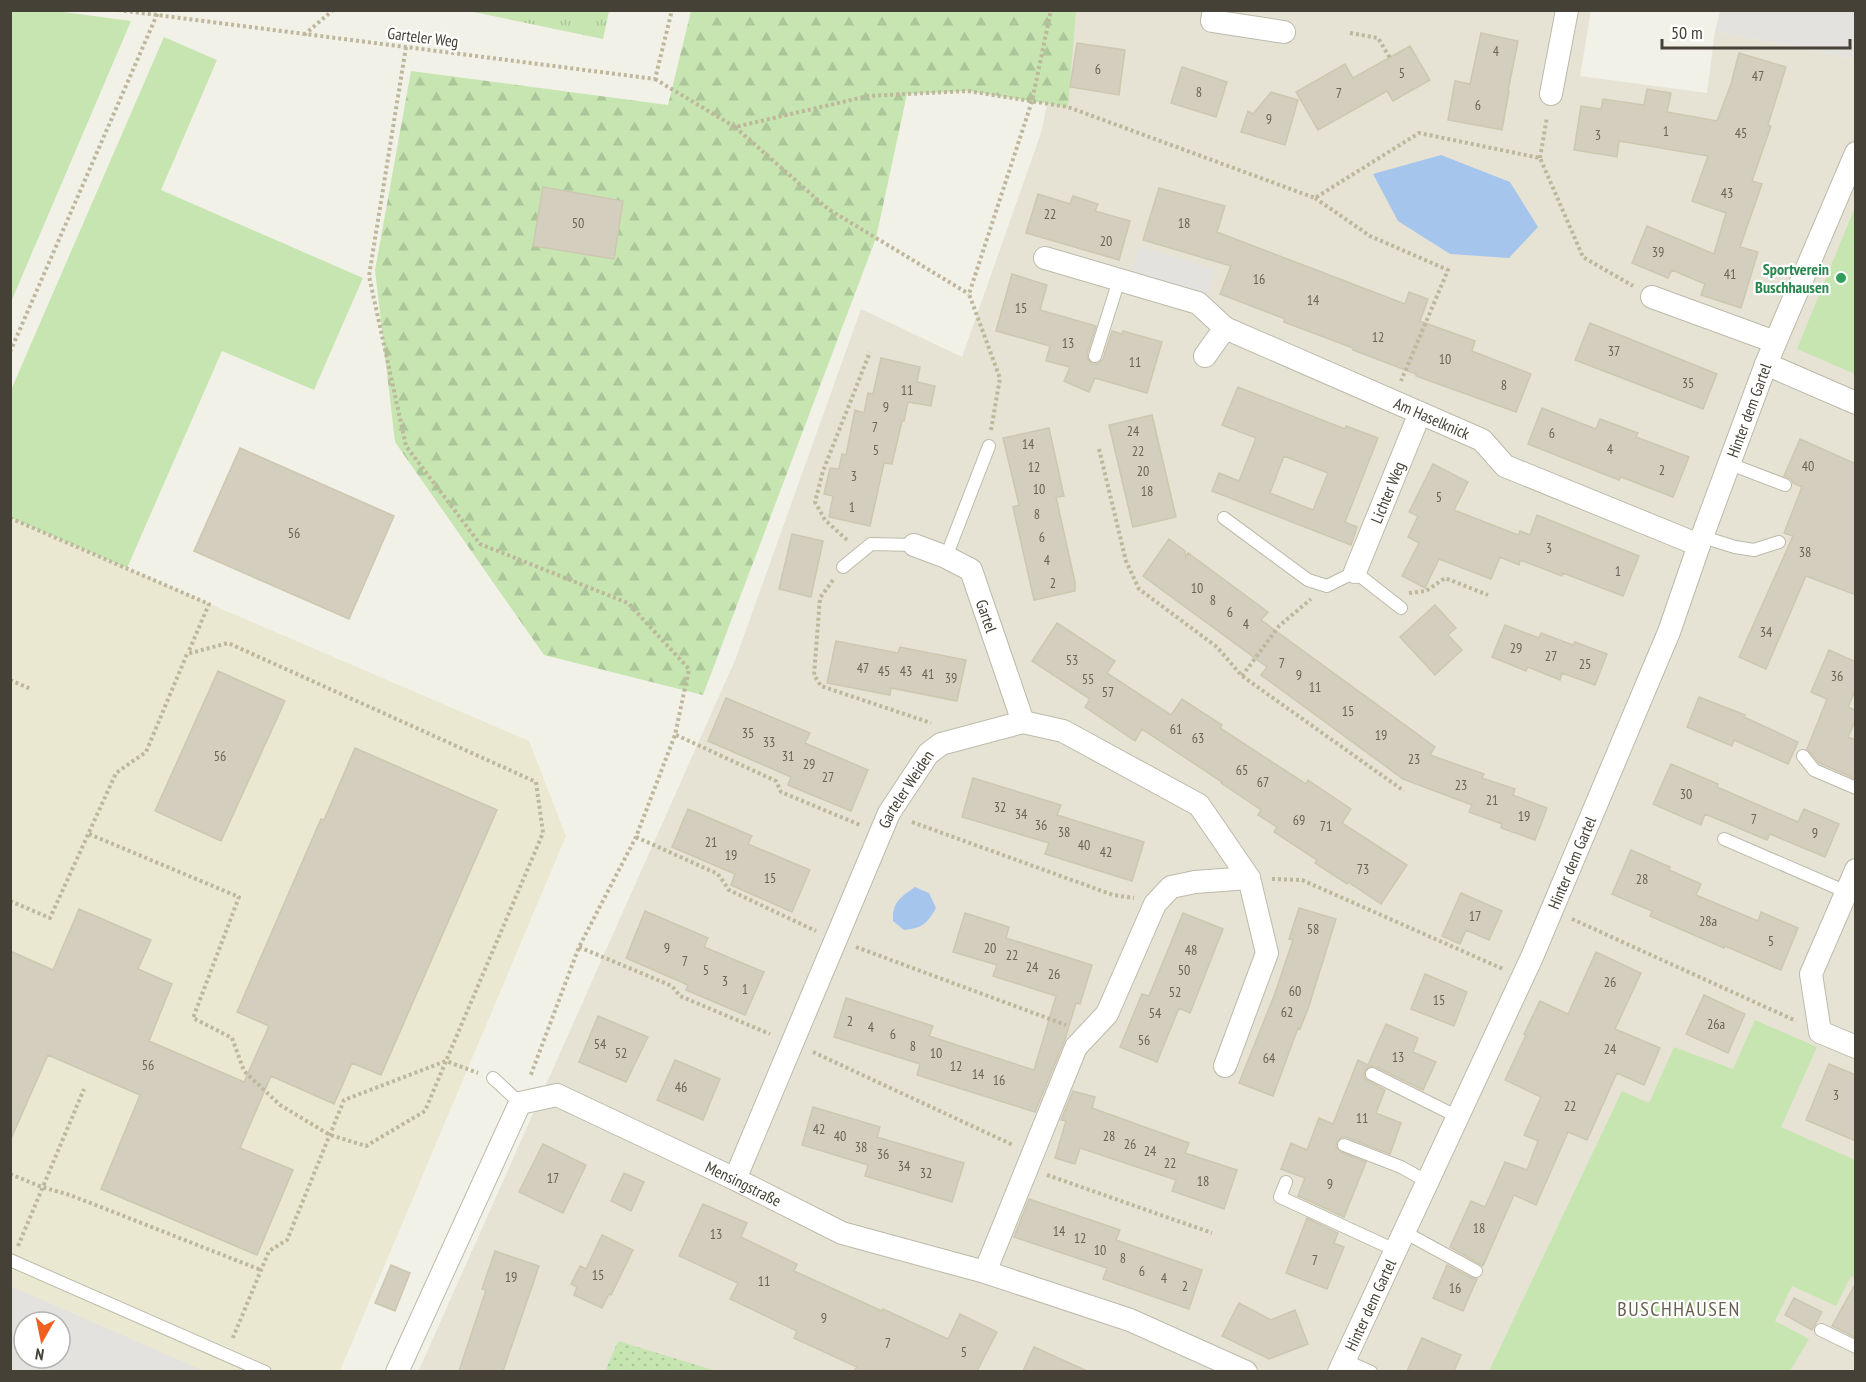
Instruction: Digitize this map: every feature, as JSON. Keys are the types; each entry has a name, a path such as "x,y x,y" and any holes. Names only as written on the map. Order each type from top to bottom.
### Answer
{"street":[{"path":"1214,10 1212,21 1284,32"},
{"path":"1551,94 1567,10"},
{"name":"Hinter dem Gartel","path":"1341,1366 1523,978 1552,910 1669,632 1774,342 1805,276 1856,153"},
{"name":"Am Haselknick","path":"1045,258 1198,303 1225,328 1482,440 1505,466 1701,541"},
{"name":"Hinter dem Gartel","path":"1652,297 1774,342"},
{"path":"1205,356 1225,328"},
{"path":"1766,364 1856,403"},
{"name":"Lichter Weg","path":"1355,572 1419,413"},
{"name":"Gartel","path":"914,545 946,557 971,570 1023,722"},
{"name":"Garteler Weiden","path":"735,1179 884,823 928,754 941,744 1023,722 1063,731 1200,805 1249,878 1267,953 1225,1066"},
{"path":"1856,870 1851,894 1811,974 1820,1032 1856,1047"},
{"path":"985,1272 1076,1047 1107,1014 1155,904 1171,887 1195,882 1249,878"},
{"name":"Mensingstraße","path":"520,1103 557,1095 735,1179 842,1233 985,1272 1130,1320 1246,1371"},
{"path":"397,1371 520,1103"}],"lane":[{"path":"1095,356 1119,280"},
{"path":"946,557 988,446"},
{"path":"1730,464 1785,485"},
{"path":"1224,518 1308,580 1327,586 1355,572 1401,608"},
{"path":"1701,541 1754,550 1779,542"},
{"path":"843,567 871,544 914,545"},
{"path":"1803,756 1814,770 1856,788"},
{"path":"1724,839 1851,894"},
{"path":"1371,1074 1458,1117"},
{"path":"493,1078 520,1103"},
{"path":"1344,1145 1401,1167 1428,1182"},
{"path":"1286,1182 1280,1197 1476,1270"},
{"path":"11,1260 265,1371"},
{"path":"1821,1330 1856,1347"},
{"path":"1341,1366 1371,1371"}],"path":[{"name":"Garteler Weg","path":"118,10 655,79"},
{"path":"10,352 159,10"},
{"path":"304,34 333,10"},
{"path":"672,10 655,79 735,127 828,209 969,294"},
{"path":"988,446 1000,378 969,294 1032,101 1051,10"},
{"path":"1350,33 1378,38 1390,57"},
{"path":"406,47 369,276 406,446 480,544 628,603 689,669 675,735 636,837 579,947 520,1103"},
{"path":"735,127 868,96 968,91 1068,107 1315,198 1370,236 1448,270 1392,401"},
{"path":"1551,94 1540,158 1584,257 1652,297"},
{"path":"1315,198 1419,133 1540,158"},
{"path":"861,553 825,520 815,502 823,471 870,352"},
{"path":"1099,449 1126,561 1139,589 1217,647 1242,676 1404,790"},
{"path":"10,518 209,604 146,752 116,773 50,918 10,901"},
{"path":"843,567 820,598 814,675 821,686 936,725 941,744"},
{"path":"1389,598 1426,591 1445,578 1488,595"},
{"path":"1242,676 1279,626 1327,586"},
{"path":"89,834 239,897 193,1018 232,1038 244,1071 280,1105 330,1135 366,1146 425,1111 543,833 536,782 228,644 187,654"},
{"path":"10,680 31,689"},
{"path":"675,735 776,780 781,792 1113,895 1155,904"},
{"path":"636,837 718,874 729,890 835,940 1089,1033"},
{"path":"1249,878 1302,880 1523,978"},
{"path":"1552,910 1820,1032"},
{"path":"579,947 672,986 680,996 772,1034"},
{"path":"804,1048 1016,1146"},
{"path":"226,1354 269,1251 287,1240 344,1100 446,1061 493,1078"},
{"path":"11,1260 84,1089"},
{"path":"1027,1168 1212,1233"},
{"path":"10,1174 70,1195 261,1270"}],"shaded area":[{"path":"1067,11 1591,11 1580,76 1707,93 1715,31 1855,59 1855,1371 716,1372 618,1341 605,1371 418,1372 736,658 861,309 962,357 1041,133"},
{"path":"1720,11 1855,11 1855,59 1715,31"},
{"path":"1138,247 1215,269 1207,299 1130,277"},
{"path":"10,518 529,741 566,836 340,1371 11,1371"},
{"path":"13,1287 65,1310 12,1310 12,1370 72,1370 72,1313 204,1371 11,1371 10,1293"}],"green space":[{"path":"11,10 56,11 131,21 11,302"},
{"path":"609,10 603,39 469,11"},
{"path":"691,11 1076,11 1068,107 968,91 907,94 876,238 703,695 544,655 395,442 375,270 411,71 668,105"},
{"path":"164,37 217,60 161,190 363,278 314,390 222,351 127,568 11,518 11,390"},
{"name":"Sportverein Buschhausen","path":"1855,207 1855,374 1797,349"},
{"path":"1755,1020 1817,1047 1781,1127 1855,1160 1855,1278 1851,1276 1836,1306 1792,1286 1775,1321 1809,1339 1790,1371 1489,1371 1622,1091 1649,1103 1674,1047 1733,1069"},
{"path":"618,1341 716,1371 605,1371"}],"water":[{"path":"1441,155 1510,182 1538,227 1509,258 1450,254 1398,221 1373,174"},
{"path":"915,887 929,893 936,908 923,924 904,930 893,921 894,909 902,897"}],"building":[{"path":"1481,33 1518,41 1502,130 1448,120 1455,81 1470,84"},
{"path":"1077,43 1125,50 1119,95 1070,87"},
{"path":"1410,46 1430,80 1393,101 1387,91 1318,130 1296,92 1345,64 1353,78"},
{"path":"1739,53 1786,67 1768,125 1771,126 1752,181 1762,184 1740,247 1758,252 1741,308 1701,295 1705,284 1672,270 1668,278 1632,263 1647,226 1714,254 1726,213 1692,201 1708,156 1619,141 1617,157 1574,150 1581,106 1601,109 1603,99 1644,105 1647,89 1671,93 1667,112 1717,121 1731,84"},
{"path":"1182,67 1227,82 1216,117 1171,103"},
{"path":"1271,92 1298,100 1285,145 1241,132 1248,111 1253,114"},
{"path":"543,187 623,201 614,259 533,246"},
{"path":"1159,188 1225,206 1217,232 1405,304 1409,292 1428,299 1420,321 1475,341 1472,351 1531,374 1516,412 1416,376 1416,374 1353,350 1353,348 1284,322 1285,319 1220,294 1231,266 1143,240"},
{"path":"1038,194 1070,204 1073,196 1098,204 1095,211 1130,221 1119,260 1026,233"},
{"path":"1012,274 1047,285 1040,310 1096,326 1087,354 1092,364 1097,364 1103,359 1112,331 1122,334 1123,331 1162,342 1147,393 1095,378 1089,392 1064,381 1070,367 1046,361 1050,346 996,331"},
{"path":"1590,323 1717,374 1703,409 1575,360"},
{"path":"881,358 920,367 917,382 935,386 931,406 908,402 892,464 884,463 870,526 829,517 833,496 824,494 830,468 839,469 842,454 846,455 855,410 864,413 868,393 873,394"},
{"path":"1238,387 1345,429 1346,426 1378,438 1345,522 1357,527 1351,545 1212,491 1219,473 1239,481 1256,438 1222,425","holes":["1284,456 1328,473 1313,510 1270,493"]},
{"path":"1542,408 1596,429 1600,419 1638,433 1636,437 1689,457 1673,497 1621,477 1619,480 1528,444"},
{"path":"1152,415 1176,517 1133,527 1109,425"},
{"path":"1049,428 1064,496 1056,497 1075,591 1034,600 1013,507 1019,505 1003,438"},
{"path":"1800,439 1856,464 1856,595 1806,576 1766,669 1739,657 1793,536 1784,533 1802,487 1784,476"},
{"path":"240,448 394,516 349,619 194,551"},
{"path":"1433,464 1468,482 1454,510 1518,535 1520,531 1530,535 1537,515 1639,556 1623,596 1563,573 1562,576 1520,560 1519,565 1500,557 1491,579 1439,559 1425,588 1402,576 1419,543 1408,537 1418,516 1409,512"},
{"path":"792,534 823,541 811,597 779,589"},
{"path":"1169,539 1185,551 1186,557 1188,553 1268,612 1261,620 1435,747 1430,755 1484,774 1482,778 1515,789 1513,795 1547,808 1535,840 1501,828 1502,824 1469,812 1472,805 1403,779 1261,675 1267,667 1143,576"},
{"path":"1435,605 1456,628 1448,635 1462,650 1435,675 1400,637"},
{"path":"1057,623 1115,661 1107,673 1171,715 1182,699 1222,725 1220,728 1306,784 1308,780 1351,809 1342,823 1407,865 1381,904 1315,863 1317,860 1274,832 1277,827 1258,815 1261,810 1222,782 1142,729 1135,741 1085,707 1090,699 1032,661"},
{"path":"1505,625 1539,638 1541,633 1607,654 1595,685 1562,673 1560,680 1528,667 1526,671 1492,657"},
{"path":"836,641 898,653 900,647 966,660 957,701 891,688 890,695 827,683"},
{"path":"1829,650 1856,662 1856,689 1848,707 1856,711 1856,719 1848,737 1856,740 1856,779 1819,763 1807,749 1827,699 1811,692"},
{"path":"218,671 285,701 221,841 155,811"},
{"path":"1699,697 1745,715 1744,717 1798,742 1788,764 1734,740 1732,746 1687,727"},
{"path":"726,698 810,733 805,743 868,770 851,811 788,785 791,777 708,741"},
{"path":"355,748 497,810 381,1075 352,1063 334,1104 271,1076 240,1148 293,1170 257,1255 101,1189 140,1095 48,1055 10,1141 10,951 53,970 79,909 151,940 138,969 172,984 149,1041 244,1082 269,1026 237,1012 321,819 324,820"},
{"path":"1671,764 1718,784 1717,787 1798,822 1804,809 1839,824 1825,857 1770,834 1767,840 1705,814 1701,825 1653,804"},
{"path":"973,778 1061,805 1057,815 1144,842 1132,881 1045,854 1049,843 962,817"},
{"path":"688,809 752,836 748,844 810,870 792,912 731,885 735,874 672,847"},
{"path":"1631,850 1701,884 1696,895 1758,921 1761,912 1798,928 1781,970 1650,916 1652,911 1612,894"},
{"path":"1461,893 1502,911 1489,940 1466,930 1460,944 1442,936"},
{"path":"1299,908 1336,919 1308,1009 1300,1029 1298,1028 1273,1096 1239,1083 1274,996 1293,940 1289,939"},
{"path":"645,911 708,938 704,947 764,972 745,1015 686,990 688,985 626,958"},
{"path":"965,913 1009,927 1006,938 1092,965 1080,1004 1076,1003 1065,1039 1035,1112 917,1075 920,1064 834,1037 846,998 933,1026 929,1036 1034,1070 1056,996 993,976 997,965 953,952"},
{"path":"1183,913 1223,929 1190,1013 1179,1008 1157,1062 1120,1047 1142,994 1149,996"},
{"path":"1596,952 1641,973 1615,1029 1660,1048 1644,1085 1617,1073 1587,1140 1568,1132 1536,1205 1514,1195 1483,1266 1450,1247 1471,1201 1485,1207 1505,1162 1527,1170 1538,1141 1524,1135 1541,1097 1505,1080 1540,1001 1568,1014"},
{"path":"1425,974 1467,992 1454,1026 1411,1009"},
{"path":"1704,995 1745,1014 1728,1053 1686,1034"},
{"path":"598,1016 648,1037 626,1082 579,1062"},
{"path":"1386,1024 1418,1038 1413,1052 1436,1062 1423,1090 1376,1067 1371,1066 1365,1070 1365,1079 1385,1090 1376,1113 1401,1123 1390,1154 1346,1137 1342,1137 1337,1142 1336,1147 1341,1152 1366,1162 1344,1217 1298,1196 1305,1178 1281,1169 1291,1143 1307,1150 1319,1118 1333,1124 1358,1060 1368,1065"},
{"path":"675,1060 720,1079 703,1120 657,1100"},
{"path":"1829,1064 1856,1075 1856,1141 1806,1120"},
{"path":"1073,1091 1095,1097 1092,1108 1189,1143 1185,1153 1237,1170 1224,1209 1172,1191 1176,1180 1080,1148 1075,1164 1055,1158 1066,1121 1061,1120"},
{"path":"813,1107 880,1127 877,1137 964,1163 952,1202 865,1176 868,1165 802,1145"},
{"path":"543,1144 586,1165 563,1213 519,1192"},
{"path":"624,1173 644,1182 631,1211 611,1201"},
{"path":"1029,1199 1120,1230 1116,1240 1202,1270 1189,1309 1103,1279 1107,1268 1014,1237"},
{"path":"703,1204 747,1223 741,1237 797,1264 794,1271 882,1311 883,1309 948,1339 960,1314 997,1332 977,1371 854,1371 857,1367 794,1338 797,1331 730,1299 738,1283 679,1256"},
{"path":"1307,1218 1338,1233 1334,1243 1344,1247 1327,1289 1286,1273"},
{"path":"602,1235 633,1250 611,1295 609,1294 602,1308 574,1295 577,1287 571,1284 580,1266 586,1269"},
{"path":"495,1251 539,1266 503,1371 459,1371 486,1290 482,1289"},
{"path":"391,1265 410,1273 395,1311 375,1303"},
{"path":"1447,1265 1477,1279 1463,1311 1433,1298"},
{"path":"1856,1283 1856,1338 1832,1326"},
{"path":"1794,1298 1822,1312 1812,1330 1785,1315"},
{"path":"1239,1303 1271,1320 1295,1310 1308,1344 1269,1359 1222,1336"},
{"path":"1422,1338 1461,1355 1454,1371 1407,1371"},
{"path":"1034,1347 1087,1371 1023,1371"}],"place":[{"name":"Sportverein Buschhausen","path":"1841,278"}],"district":[{"name":"BUSCHHAUSEN","path":"1679,1309"}]}
